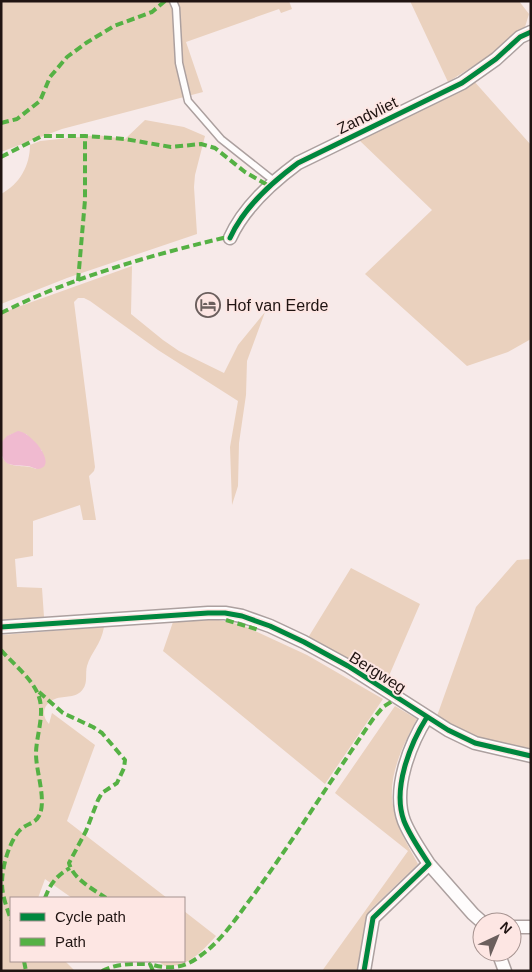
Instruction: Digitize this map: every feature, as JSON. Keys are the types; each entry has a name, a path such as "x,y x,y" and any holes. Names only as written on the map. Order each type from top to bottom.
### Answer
{"street":[{"name":"Zandvliet","path":"229,240 244,213 274,182 308,158 462,82 496,59 520,37 531,32"},
{"name":"Bergweg","path":"1,626 208,612 242,616 281,632 331,657 448,730 475,743 531,756"},
{"path":"427,717 418,731 405,765 400,796 403,818 409,833 429,864 472,914"},
{"path":"364,971 373,918 429,864"}],"lane":[{"path":"173,1 176,8 179,63 188,101 222,139 274,182"}],"shaded area":[{"path":"1,1 289,1 292,9 281,13 279,9 186,42 203,92 62,129 1,152"},
{"path":"410,1 519,1 529,14 525,27 502,48 448,82"},
{"path":"473,80 531,145 531,339 508,352 467,366 365,274 432,210 359,140"},
{"path":"145,120 184,127 205,136 195,175 194,187 197,234 67,278 1,304 1,194 14,185 23,173 30,152 30,145 40,141 97,135 125,139"},
{"path":"132,266 131,314 179,351 224,373 238,345 265,312 247,361 246,395 239,443 238,486 232,505 230,447 238,401 158,350 90,301 78,298 74,302 95,467 89,476 96,520 83,520 80,505 33,521 33,556 15,559 17,587 42,588 44,617 1,620 1,456 8,464 36,469 42,451 26,434 12,434 1,444 1,313"},
{"path":"18,431 29,436 39,447 46,462 42,468 37,469 10,464 4,460 1,443 7,436"},
{"path":"531,559 531,757 483,740 437,716 476,607 517,560"},
{"path":"351,568 420,604 385,685 306,641"},
{"path":"214,619 242,625 307,655 383,699 325,784 163,651 173,622"},
{"path":"104,627 101,639 87,666 83,689 74,696 51,701 44,710 46,721 49,724 52,713 95,745 67,821 166,897 71,897 45,879 38,897 10,897 10,962 66,962 75,971 1,971 1,635"},
{"path":"395,706 417,719 397,764 392,787 392,799 398,825 418,864 370,910 364,934 360,971 322,971 408,851 335,793"},
{"path":"185,912 216,936 200,953 188,961 181,964 173,966 165,966 159,962 185,962"}],"marked path":[{"path":"1,123 17,119 40,101 50,77 67,57 114,26 152,12 165,1"},
{"path":"1,157 42,136 85,136 125,139 171,147 201,144 215,148 245,172 269,186"},
{"path":"78,281 85,200 85,136"},
{"path":"1,313 54,289 110,269 195,245 230,238"},
{"path":"226,620 259,630"},
{"path":"1,650 32,684 41,704 36,761 42,808 36,820 20,830 9,848 3,870 2,883 10,917"},
{"path":"39,692 63,713 102,733 125,760 124,768 117,783 102,793 98,800 86,831 69,863 79,879 105,897"},
{"path":"153,971 150,964 176,967 194,960 208,950 223,935 270,872 373,719 383,707 397,698"},
{"path":"45,897 54,880 70,868"},
{"path":"24,962 26,971"},
{"path":"102,971 119,965 150,964"}],"cycle path":[{"path":"230,238 243,216 259,196 298,163 462,83 496,59 520,37 531,32"},
{"path":"1,627 208,613 242,616 270,626 304,642 348,666 448,730 475,743 531,756"},
{"path":"364,971 373,918 429,864 412,838 404,821 400,795 409,753 427,717"}],"place":[{"name":"Hof van Eerde","path":"208,305"}]}
